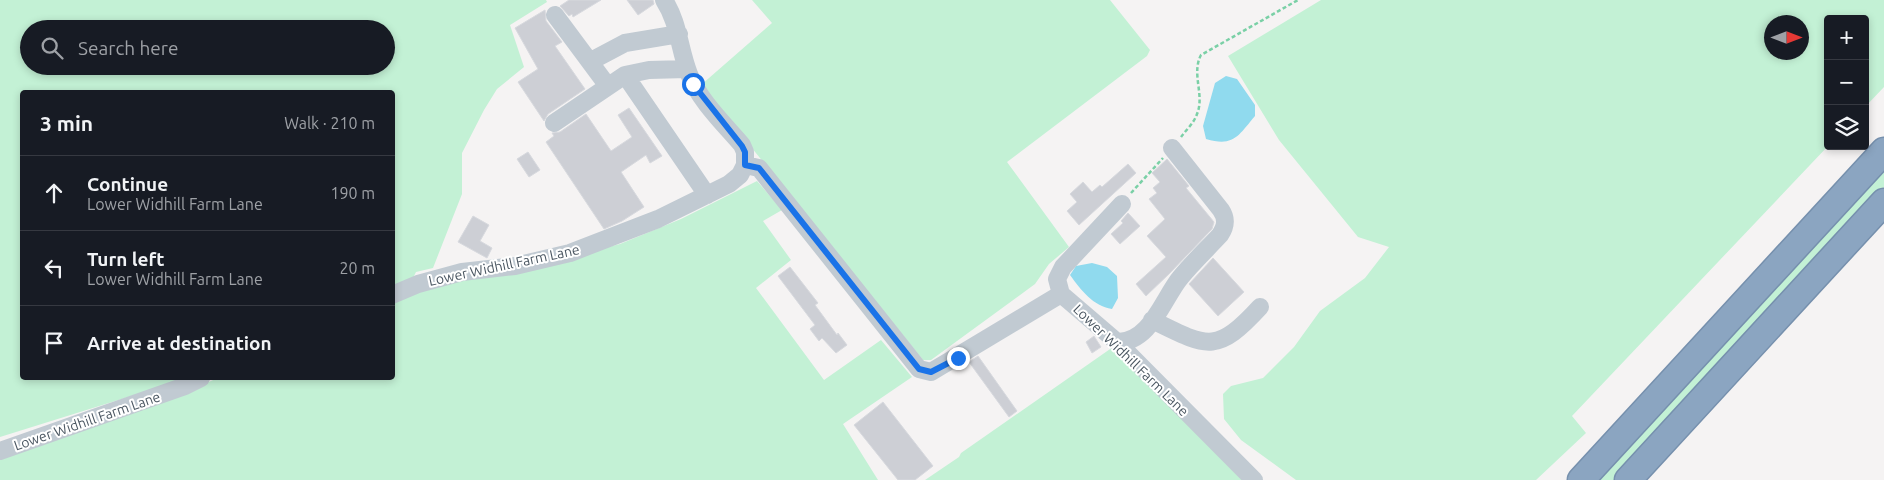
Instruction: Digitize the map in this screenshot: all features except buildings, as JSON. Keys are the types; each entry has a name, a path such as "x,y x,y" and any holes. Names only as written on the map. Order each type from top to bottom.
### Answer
{"highway":[{"path":"1581,480 1884,151"},
{"path":"1628,480 1884,202"}],"lane":[{"path":"664,0 678,34 687,69 700,93 742,146 745,152 745,165"},
{"path":"555,15 608,85"},
{"path":"591,61 625,43 678,34"},
{"path":"554,123 625,75 649,70 687,69"},
{"path":"625,75 706,195"},
{"path":"1117,342 1134,340 1152,320 1180,278 1220,235 1225,227 1224,215 1221,210 1172,148"},
{"name":"Lower Widhill Farm Lane","path":"395,294 418,284 462,272 515,266 570,253 618,237 729,184 740,175 745,165 759,168 908,356 924,372 931,372 958,358 1062,294 1117,342 1254,480"},
{"path":"1062,294 1057,279 1063,267 1122,204"},
{"path":"1152,320 1193,339 1213,342 1232,336 1260,307"},
{"name":"Lower Widhill Farm Lane","path":"0,451 197,380"}],"path":[{"path":"1122,204 1172,148 1198,113 1200,105 1197,70 1200,55 1298,0"}],"green space":[{"path":"0,0 546,0 547,2 510,25 524,67 497,89 462,153 462,194 433,268 416,272 412,280 395,288 395,90 20,90 20,380 183,380 0,437"},
{"path":"752,0 1110,0 1150,50 1147,56 1007,162 1069,247 1049,264 1035,284 931,360 923,360 701,85 772,23"},
{"path":"1321,0 1884,0 1884,87 1869,103 1869,15 1824,15 1824,150 1572,416 1586,433 1536,480 1296,480 1241,440 1224,419 1223,394 1231,386 1263,378 1294,347 1320,311 1365,278 1389,247 1358,237 1279,140 1228,56"},
{"path":"1884,165 1884,187 1615,480 1593,480"},
{"path":"757,181 782,210 763,221 791,260 756,288 824,380 881,340 912,377 843,424 878,480 0,480 0,459 166,400 213,380 395,380 395,300 426,286 507,273 620,244 681,219"},
{"path":"1113,347 1242,480 925,480 959,457 961,453"}],"water":[{"path":"1226,76 1237,79 1255,105 1255,116 1235,138 1229,141 1223,142 1206,139 1203,126 1215,83"},
{"path":"1092,263 1107,267 1117,276 1118,298 1112,309 1093,301 1083,292 1070,275 1076,266"}],"route":[{"path":"693,84 742,146 745,152 745,165 759,168 919,369 924,372 931,372 958,358"}]}
